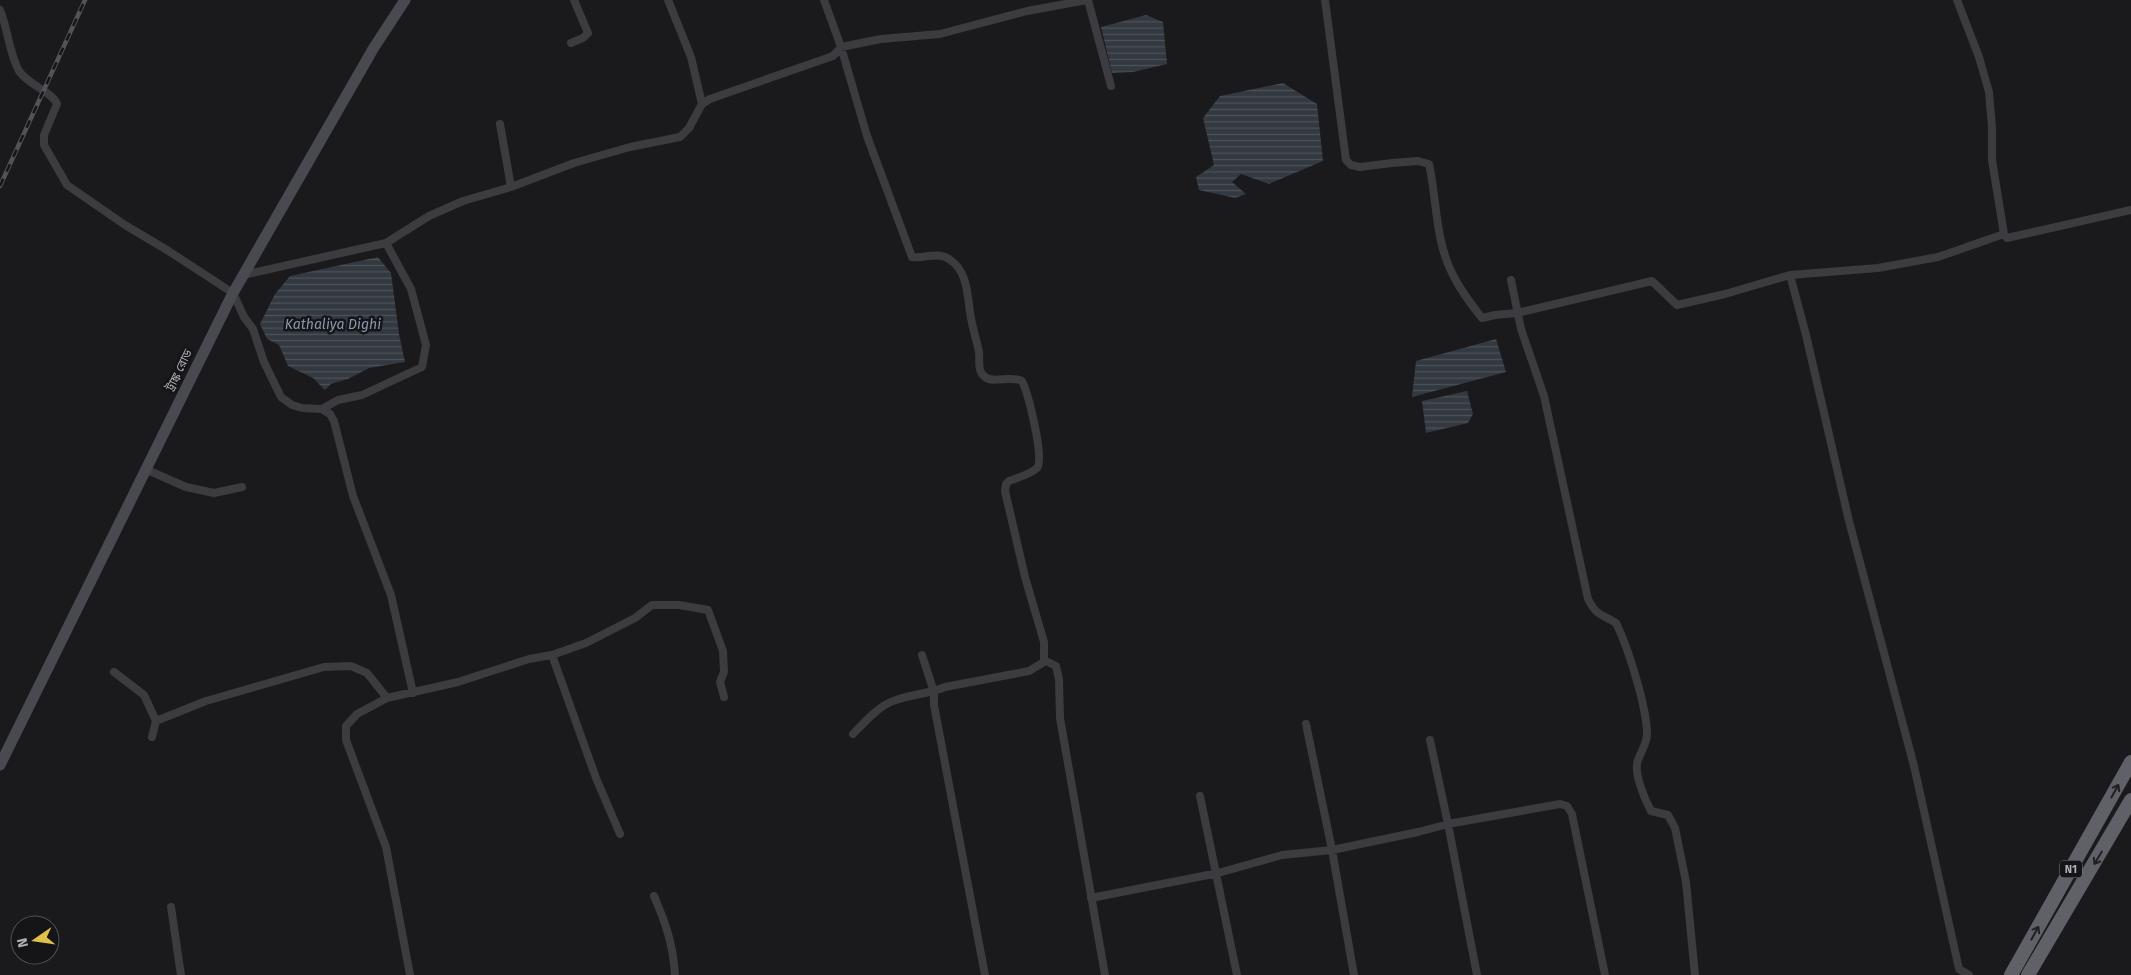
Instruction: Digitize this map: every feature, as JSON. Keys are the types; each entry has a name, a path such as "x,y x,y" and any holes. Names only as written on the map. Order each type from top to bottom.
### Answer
{"highway":[{"name":"N1","path":"2011,975 2131,762"},
{"name":"N1","path":"2028,975 2131,800"}],"main road":[{"name":"ট্রাঙ্ক রোড","path":"0,765 232,293 373,49 404,0"}],"street":[{"path":"571,43 583,38 588,33 574,0"},
{"path":"668,0 691,57 702,104"},
{"path":"824,0 841,47 867,136 912,257 922,258 934,254 948,258 961,270 966,283 983,376 988,379 1018,379 1022,381 1026,389 1035,429 1039,465 1036,469 1009,481 1006,484 1005,491 1025,577 1044,642 1044,660 1042,664 1029,671 945,687 934,692 894,700 874,713 853,734"},
{"path":"243,274 386,243 429,216 463,201 512,187 574,163 630,147 680,137 689,128 702,104 720,94 733,92 833,56 841,47 880,39 940,34 1028,11 1088,0 1111,86"},
{"path":"1326,0 1346,160 1352,165 1360,167 1418,161 1429,164 1444,252 1452,273 1482,318 1518,313 1652,281 1677,305 1724,294 1790,274 1878,268 1938,257 2004,234"},
{"path":"1957,0 1979,57 1988,92 1992,127 1992,160 2004,234 2007,238 2131,210"},
{"path":"0,10 18,70 28,82 55,98 57,104 44,135 44,145 67,185 117,220 232,293 244,317 253,329 264,362 281,397 297,407 322,409 330,414 334,421 353,496 391,595 413,692"},
{"path":"500,124 512,187"},
{"path":"322,409 338,400 362,395 422,367 426,345 411,289 386,243"},
{"path":"1790,274 1849,522 1914,766 1959,970 1969,975"},
{"path":"1511,280 1521,329 1544,396 1588,599 1600,616 1616,623 1641,699 1647,737 1637,761 1640,783 1651,811 1668,815 1675,828 1686,882 1696,975"},
{"path":"145,469 186,487 214,493 242,487"},
{"path":"410,975 386,847 346,740 346,726 357,714 387,698 458,682 529,659 552,655 603,635 634,618 652,605 679,605 708,610 723,652 724,672 720,682 724,696"},
{"path":"552,655 596,778 620,834"},
{"path":"922,655 934,692 934,704 985,975"},
{"path":"1044,660 1056,666 1059,679 1060,718 1105,975"},
{"path":"156,721 206,701 324,667 351,666 367,674 387,698"},
{"path":"114,672 144,695 156,721 152,737"},
{"path":"1306,724 1332,850 1354,975"},
{"path":"1430,740 1477,975"},
{"path":"1200,796 1218,873 1238,975"},
{"path":"1091,898 1218,873 1282,855 1332,850 1448,824 1560,804 1567,806 1572,814 1605,975"},
{"path":"654,896 666,923 673,948 675,975"},
{"path":"172,907 180,975"}],"water":[{"path":"1146,15 1163,22 1167,64 1133,72 1112,73 1101,27"},
{"path":"1283,83 1317,104 1323,161 1269,184 1241,174 1232,182 1246,194 1235,198 1199,190 1196,177 1214,165 1203,118 1220,96"},
{"name":"Kathaliya Dighi","path":"378,257 391,273 399,334 405,362 369,368 348,379 331,384 325,390 313,378 288,366 279,345 267,339 260,324 275,294 290,276"},
{"path":"1496,339 1506,372 1412,397 1416,361"},
{"path":"1467,391 1473,414 1468,423 1426,433 1422,401"}],"railway":[{"path":"0,186 85,0"}]}
